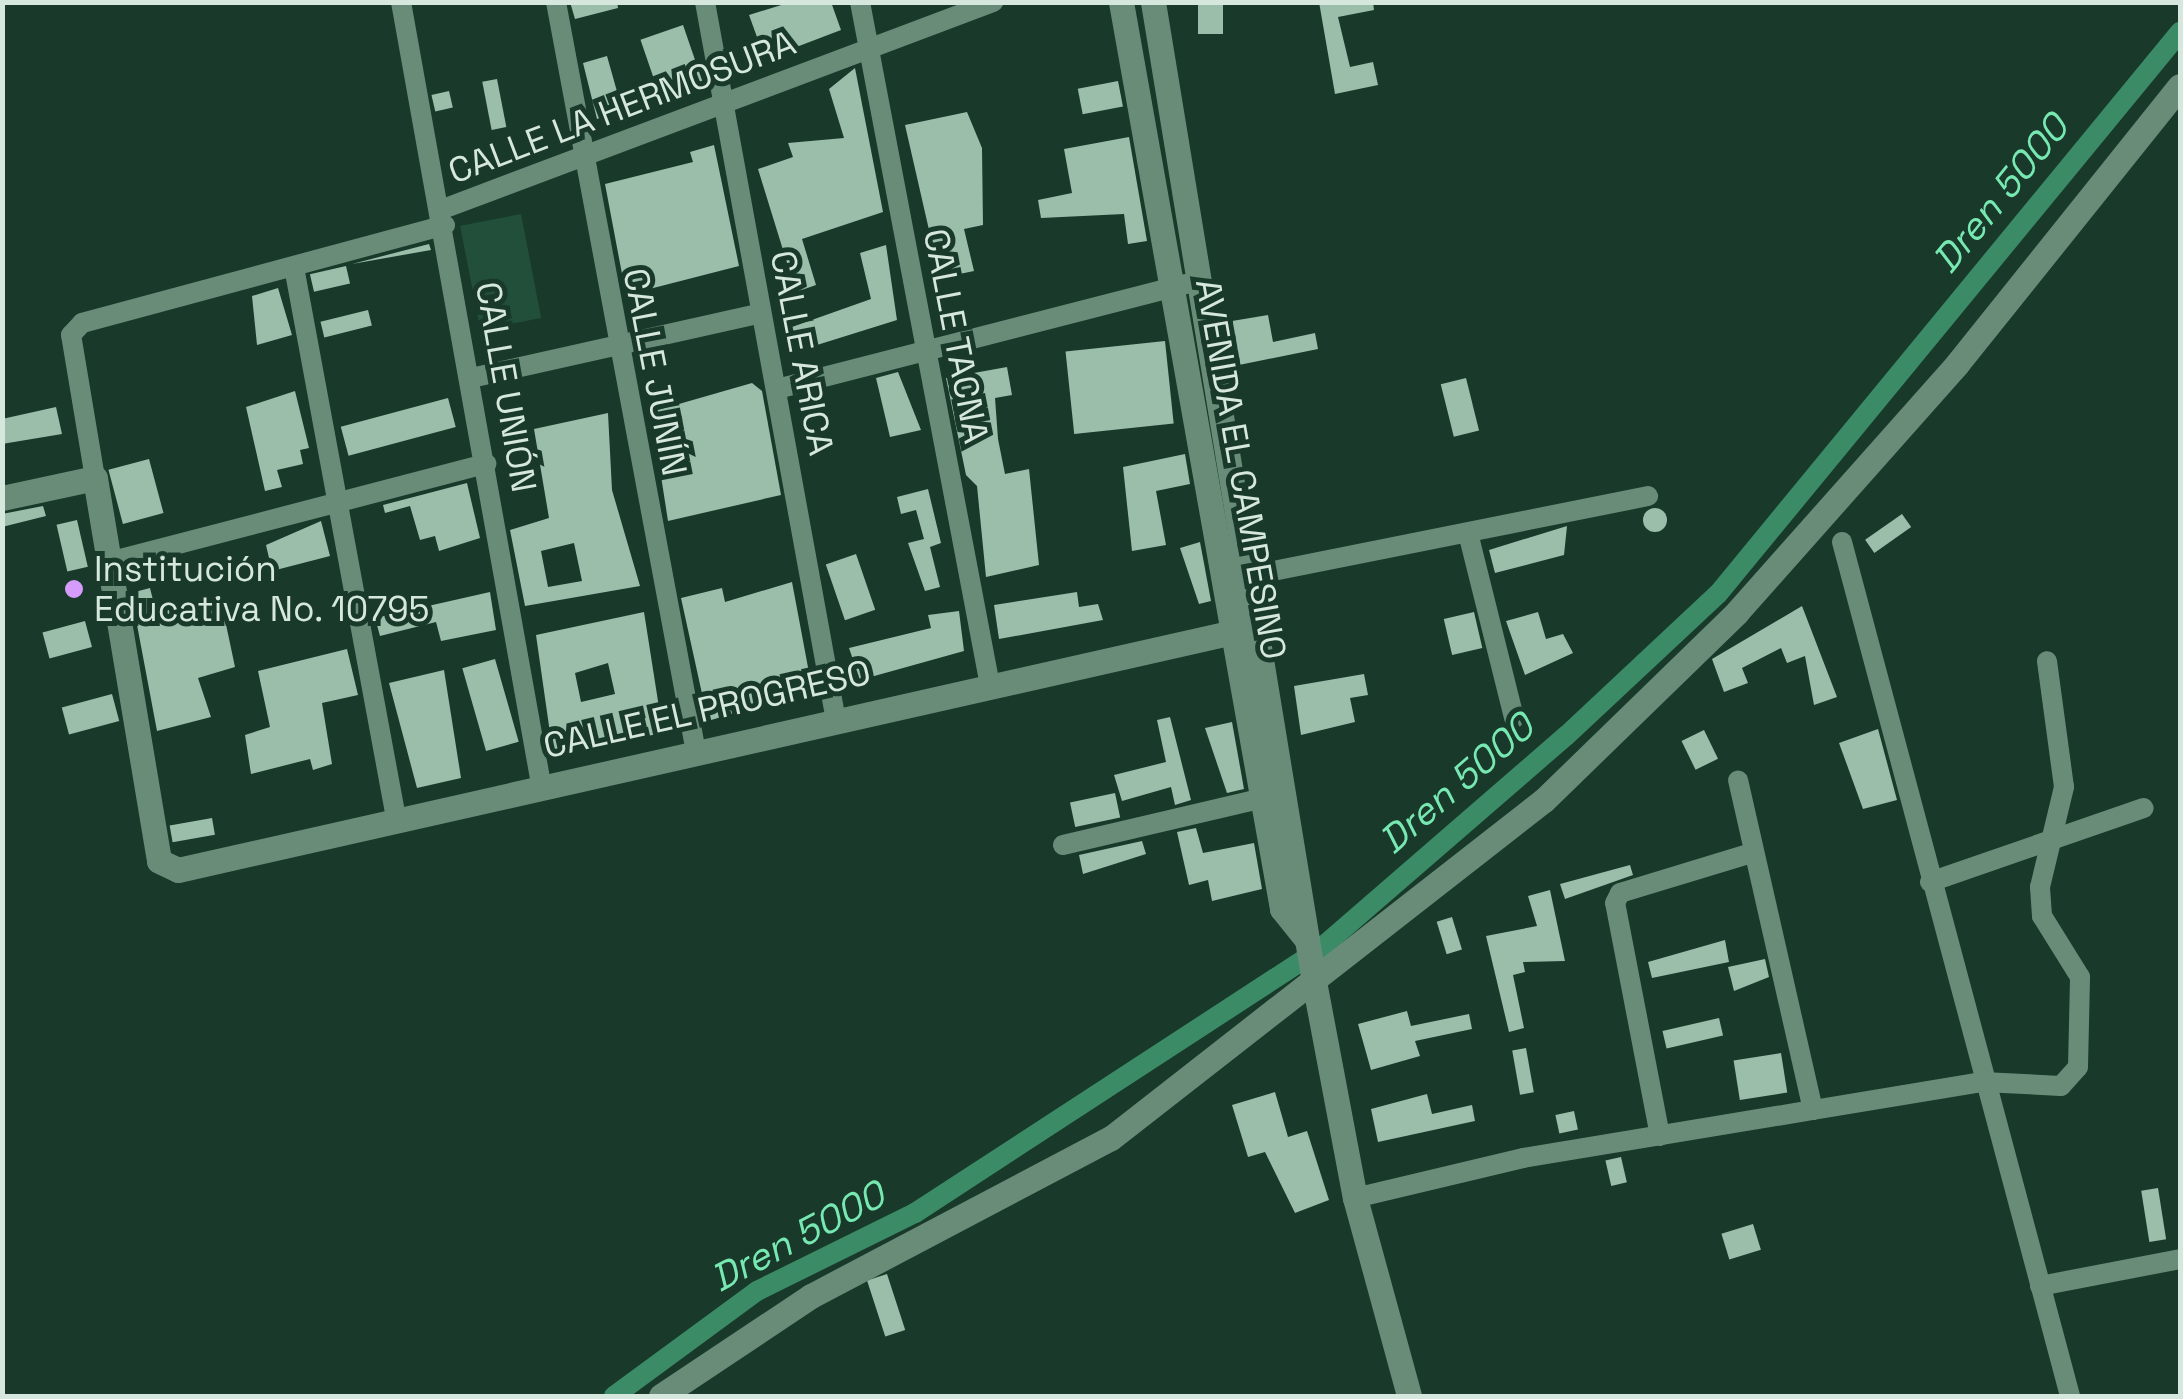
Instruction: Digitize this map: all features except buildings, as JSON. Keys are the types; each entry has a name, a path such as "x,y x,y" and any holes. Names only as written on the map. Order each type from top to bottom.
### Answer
{"street":[{"name":"CALLE UNIÓN","path":"401,2 444,217 540,784"},
{"name":"CALLE JUNÍN","path":"556,2 616,345 696,752"},
{"name":"CALLE ARICA","path":"705,2 834,715"},
{"name":"CALLE TACNA","path":"860,2 989,680"},
{"name":"CALLE LA HERMOSURA","path":"95,478 71,335 91,320 294,266 444,217 993,2"},
{"name":"AVENIDA EL CAMPESINO","path":"1120,2 1172,287 1245,630 1355,1198 1408,1396"},
{"name":"AVENIDA EL CAMPESINO","path":"1153,2 1248,576 1245,630 1264,798 1282,910 1307,940"},
{"path":"660,1396 811,1296 1112,1138 1313,974 1544,800 1737,612 1957,364 2180,86"},
{"path":"294,266 396,818"},
{"path":"777,389 926,346 1202,280"},
{"path":"472,378 762,313"},
{"path":"2,498 95,478 109,562 486,464"},
{"path":"1248,576 1648,496"},
{"path":"1468,533 1514,718"},
{"path":"1842,542 1983,1082 2070,1396"},
{"name":"CALLE EL PROGRESO","path":"109,562 159,861 178,870 540,784 696,752 989,680 1245,630"},
{"path":"1355,1198 1660,1136 1983,1082 2060,1086 2078,1067 2080,977 2042,916 2064,787 2046,661"},
{"path":"1738,780 1813,1110"},
{"path":"1063,845 1264,798"},
{"path":"1930,882 2144,808"},
{"path":"1660,1136 1615,903 1620,892 1752,853"},
{"path":"2040,1286 2180,1259"}],"green space":[{"path":"521,214 541,318 480,330 460,226"}],"waterway":[{"name":"Dren 5000","path":"614,1396 757,1291 915,1213 1321,948 1566,736 1718,594 2180,32"}],"place":[{"name":"Institución Educativa No. 10795","path":"74,589"}]}
